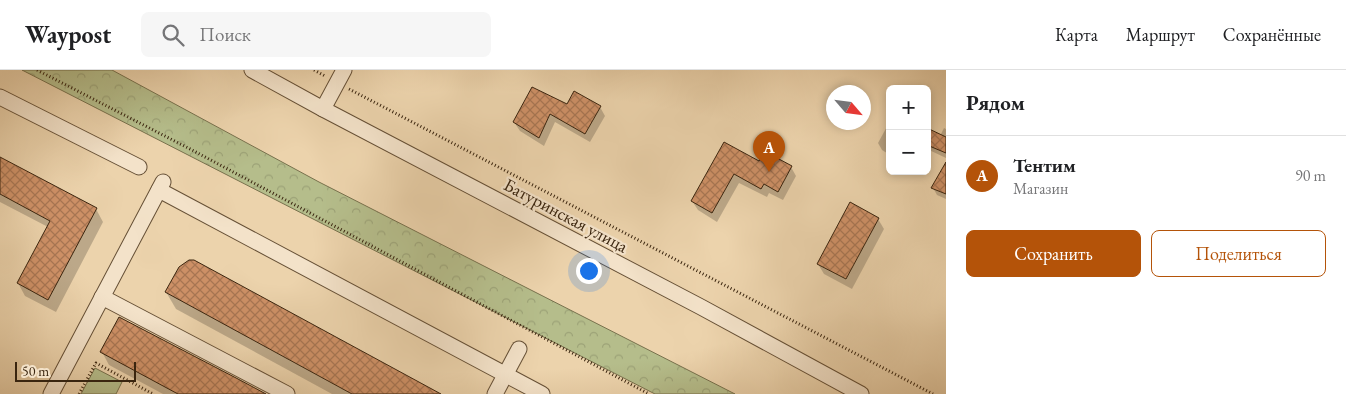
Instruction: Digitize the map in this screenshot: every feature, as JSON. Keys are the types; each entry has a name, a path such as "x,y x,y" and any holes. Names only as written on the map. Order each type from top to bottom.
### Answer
{"street":[{"name":"Батуринская улица","path":"252,70 861,394"},
{"path":"323,108 340,76"},
{"path":"0,97 139,167"},
{"path":"51,394 161,185 542,394"},
{"path":"102,297 287,394"},
{"path":"495,394 519,349"}],"path":[{"path":"37,70 648,394"},
{"path":"314,70 340,76 933,394"},
{"path":"79,394 96,363 154,394"}],"green space":[{"path":"22,70 112,70 319,182 735,394 655,394"},
{"path":"95,368 122,382 116,394 81,394"}],"building":[{"path":"532,87 567,104 574,91 601,106 585,134 550,114 539,138 513,122"},
{"path":"931,130 946,137 946,153 931,147"},
{"path":"724,142 759,161 764,151 792,166 778,192 764,184 761,189 734,174 712,213 691,201"},
{"path":"0,157 97,208 48,300 17,283 50,221 0,194"},
{"path":"946,162 946,194 931,188"},
{"path":"850,202 879,218 846,279 817,264"},
{"path":"189,260 194,260 441,394 352,394 165,292 179,267"},
{"path":"119,317 266,394 178,394 100,352"}],"place":[{"name":"Тентим","path":"769,172"}]}
